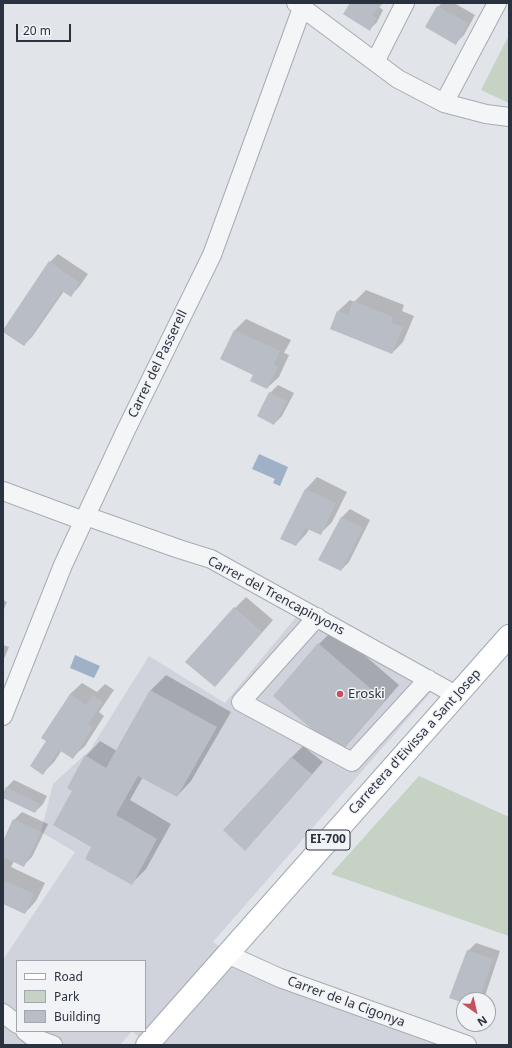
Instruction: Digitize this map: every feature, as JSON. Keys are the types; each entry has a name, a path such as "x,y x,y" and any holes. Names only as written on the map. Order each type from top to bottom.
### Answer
{"main road":[{"name":"Carretera d'Eivissa a Sant Josep","path":"147,1045 509,636"}],"street":[{"path":"375,62 405,3"},
{"path":"444,103 497,3"},
{"path":"299,5 398,79 444,103 486,114 509,117"},
{"name":"Carrer del Passerell","path":"3,716 63,565 126,430 212,255 299,5"},
{"name":"Carrer del Trencapinyons","path":"3,491 211,559 456,695"},
{"path":"317,617 241,702 352,762 428,679"},
{"name":"Carrer de la Cigonya","path":"227,954 280,978 467,1045"},
{"path":"3,1013 16,1023"},
{"path":"27,1032 34,1038 53,1045"}],"shaded area":[{"path":"296,617 432,691 213,942 257,975 446,1045 147,1045 133,1032 146,1032 146,960 16,960 16,1032 131,1032 120,1045 3,1045 3,960 75,852 41,832 53,784 90,750 149,656 225,703"}],"green space":[{"path":"509,35 509,103 481,90"},
{"path":"419,776 509,817 509,936 331,874"}],"water":[{"path":"259,454 288,467 280,486 273,483 275,479 252,469"},
{"path":"75,655 100,666 94,678 70,668"}],"building":[{"path":"350,3 383,3 372,15 376,18 370,31 343,14"},
{"path":"437,6 468,23 456,45 425,27"},
{"path":"49,261 80,283 71,297 62,291 24,346 3,332 3,330"},
{"path":"353,301 393,317 391,323 403,327 392,354 330,329 337,311 348,315"},
{"path":"234,330 280,351 274,365 278,367 267,389 250,381 253,375 220,359"},
{"path":"269,392 287,401 274,425 257,416"},
{"path":"305,489 336,503 321,535 305,528 296,546 280,539"},
{"path":"341,517 363,528 341,571 318,560"},
{"path":"234,607 262,632 215,687 185,662"},
{"path":"318,643 385,701 340,753 273,696"},
{"path":"150,690 217,727 177,797 138,776 116,815 157,839 132,885 85,859 91,847 53,825 72,791 67,788 85,755 106,768"},
{"path":"70,694 86,705 93,695 103,702 88,724 93,728 73,759 59,750 43,775 30,766 46,741 41,738"},
{"path":"291,757 312,774 245,851 223,830"},
{"path":"6,787 40,804 35,813 3,798 3,793"},
{"path":"13,819 41,832 24,867 3,857 3,841"},
{"path":"3,880 34,894 25,914 3,904"},
{"path":"467,950 493,959 482,992 456,992 456,1000 449,998"}],"place":[{"name":"Eroski","path":"340,694"}]}
